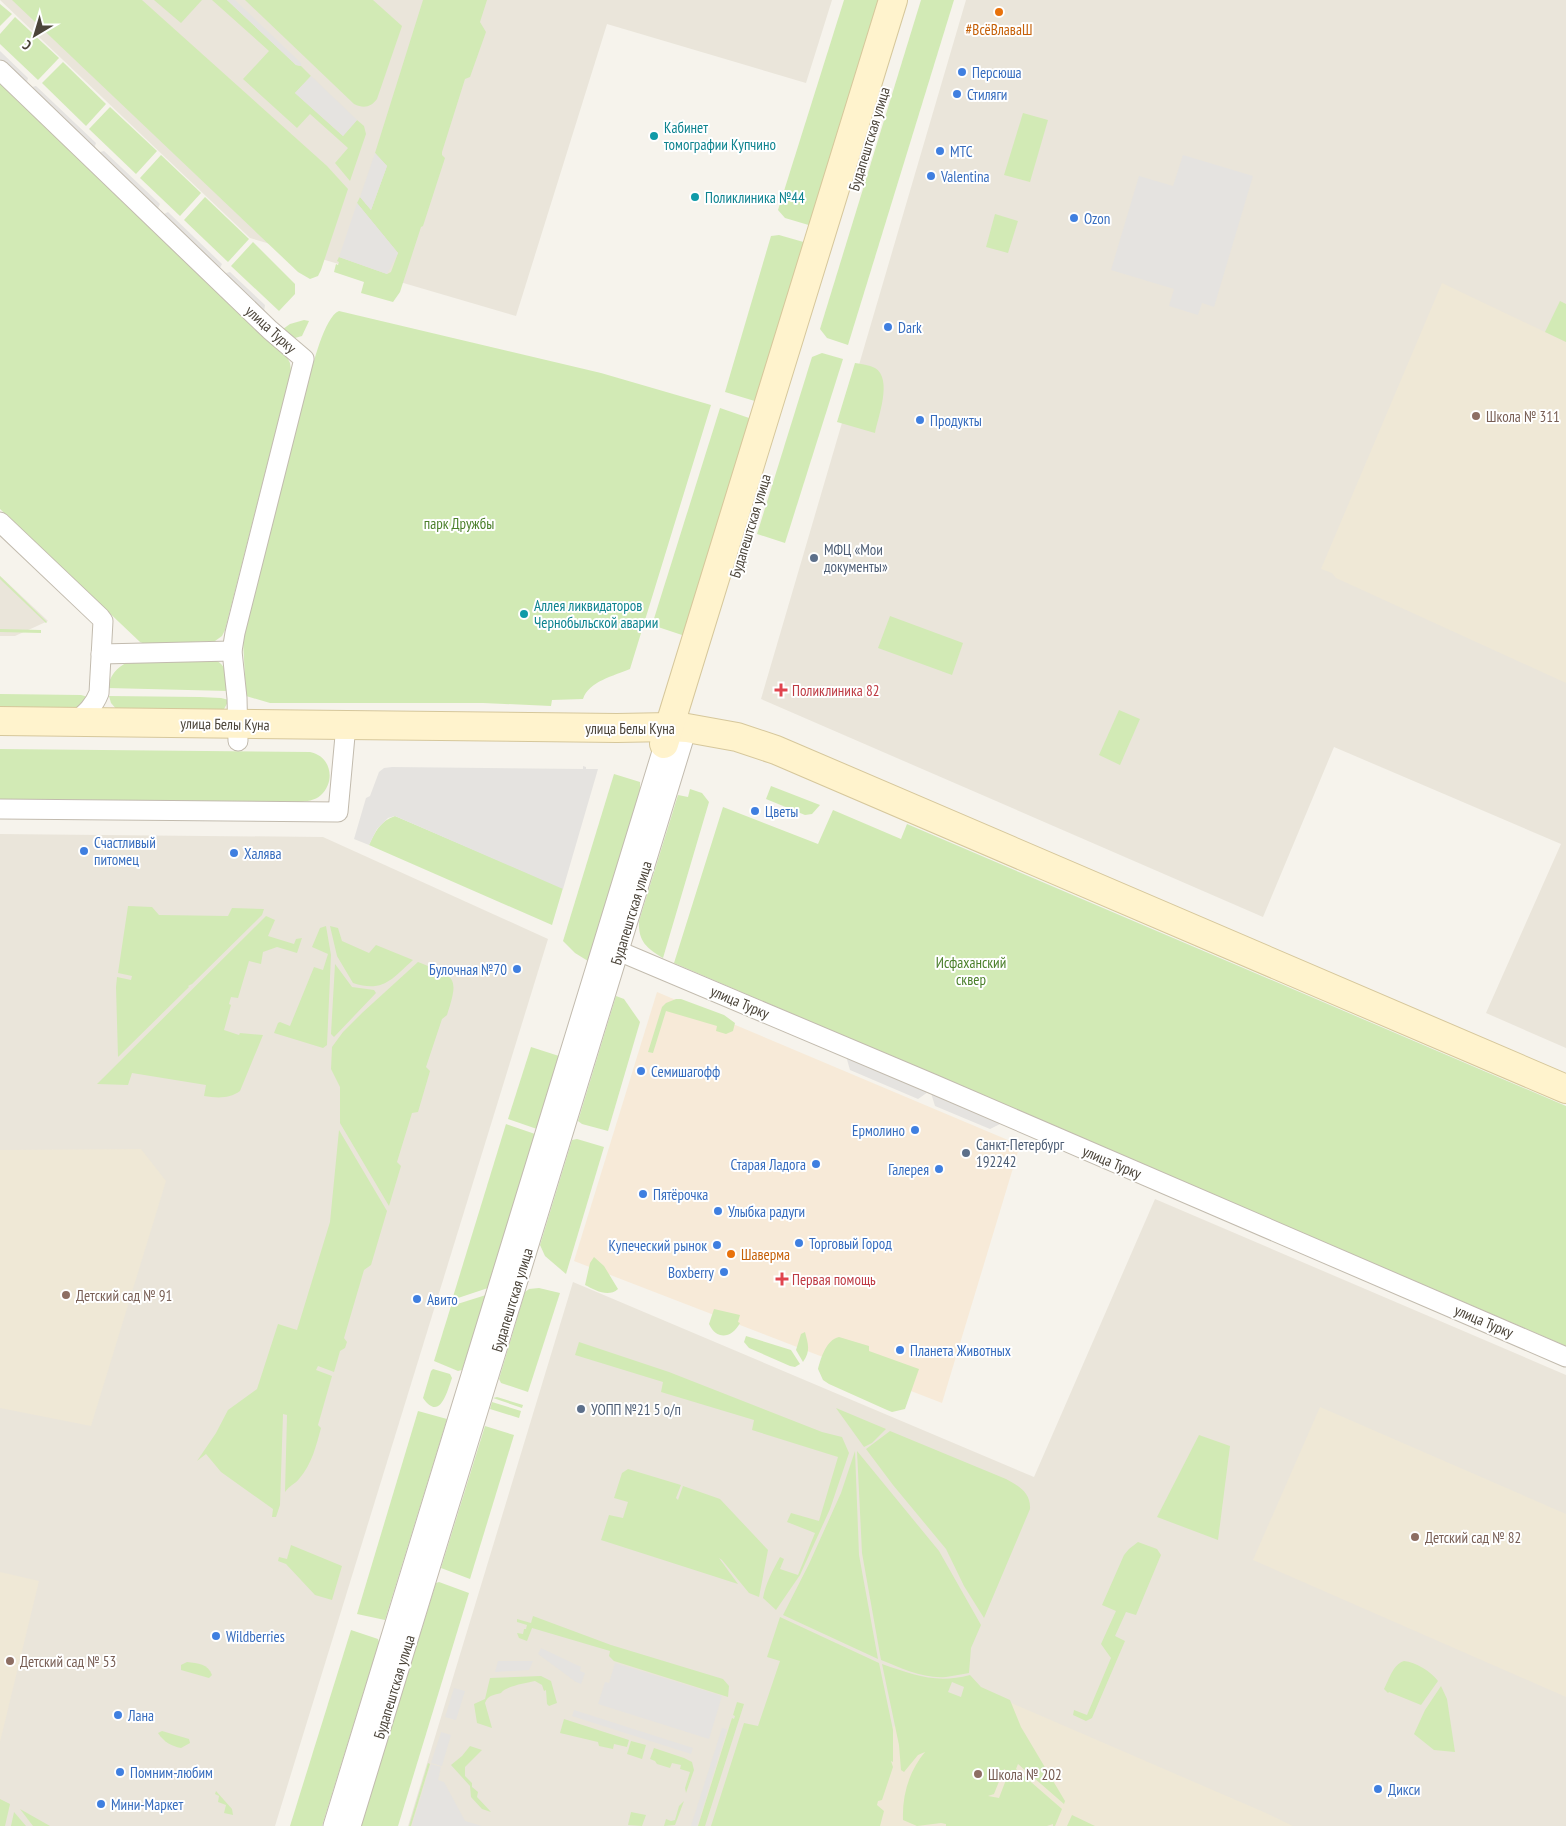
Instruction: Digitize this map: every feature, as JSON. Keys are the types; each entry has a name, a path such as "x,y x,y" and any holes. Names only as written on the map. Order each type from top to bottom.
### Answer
{"street":[{"name":"Будапештская улица","path":"351,1826 892,0"},
{"name":"Будапештская улица","path":"333,1826 611,948 674,733 911,0"},
{"name":"улица Турку","path":"0,70 270,330 304,359 235,633 232,651 237,698 238,733"},
{"path":"0,522 103,622 99,693 88,711 75,722"},
{"path":"101,654 232,651"},
{"name":"улица Белы Куна","path":"0,721 75,722 238,733"},
{"name":"улица Белы Куна","path":"0,739 238,733 345,734 618,728 674,733"},
{"path":"674,733 737,737 776,750 1566,1089"},
{"path":"0,809 338,812 345,734"},
{"name":"улица Турку","path":"611,948 1566,1356"}],"shaded area":[{"path":"0,0 832,0 806,83 607,24 516,316 250,238"},
{"path":"227,0 235,0 301,63 301,66 296,65"},
{"path":"966,0 1566,0 1566,1048 1486,1013 1561,844 1334,747 1263,917 761,699"},
{"path":"0,51 28,78 28,85 36,86 96,143 96,150 104,151 160,204 158,208 160,212 0,59"},
{"path":"311,76 357,120 343,136 295,93"},
{"path":"375,153 387,166 371,210 360,197"},
{"path":"1183,155 1253,176 1214,307 1202,303 1198,315 1169,306 1174,289 1111,270 1139,176 1173,186"},
{"path":"357,203 398,253 387,274 339,257"},
{"path":"160,212 164,214 168,212 222,264 220,268 222,271"},
{"path":"223,272 230,272 265,305 264,312"},
{"name":"Школа № 311","path":"1442,283 1566,342 1566,683 1336,578 1332,573 1321,569"},
{"path":"0,576 48,621 15,636 0,636"},
{"path":"583,766 586,769 598,769 563,889 395,816 388,818 377,829 369,845 354,839 366,798 370,796 379,772 384,768 583,769"},
{"path":"0,834 323,837 548,939 275,1826 0,1826"},
{"path":"657,992 1020,1145 942,1403 574,1261"},
{"path":"846,1056 928,1092 918,1099 850,1070"},
{"path":"931,1093 1002,1123 990,1129 935,1106"},
{"name":"Детский сад № 91","path":"141,1149 166,1181 91,1426 0,1408 0,1150"},
{"path":"1155,1199 1566,1375 1566,1826 408,1826 573,1282 1034,1477"},
{"name":"Детский сад № 82","path":"1320,1407 1566,1514 1566,1697 1253,1560"},
{"name":"Детский сад № 53","path":"0,1572 39,1581 0,1742"},
{"path":"541,1648 581,1667 580,1671 585,1673 581,1684 538,1654"},
{"path":"498,1661 533,1661 529,1670 495,1672"},
{"path":"615,1663 722,1696 709,1739 598,1704 605,1682 609,1683"},
{"name":"Школа № 202","path":"974,1687 1293,1826 763,1826 872,1732 903,1724 943,1734"},
{"path":"454,1688 465,1691 456,1720 445,1717"},
{"path":"574,1710 693,1748 691,1754 572,1716"},
{"path":"722,1728 727,1729 697,1826 691,1826"},
{"path":"441,1732 451,1735 442,1766 431,1763"},
{"path":"431,1764 441,1767 438,1780 444,1782 465,1821 482,1826 412,1826"}],"green space":[{"path":"12,0 142,0 327,166 348,189 318,276 310,279 298,272"},
{"path":"154,0 202,0 181,23"},
{"path":"212,0 227,0 296,65 301,66 311,76 295,93 343,136 357,120 364,126 366,134 350,181 335,163 348,148 310,114 297,128 243,79 269,51"},
{"path":"245,0 373,0 402,26 377,99 367,106 354,104"},
{"path":"423,0 487,0 480,22 486,32 470,77 465,79 442,152 445,158 400,292 393,302 361,293 364,282 334,272 336,264 338,265 339,262 337,261 339,257 387,274 391,272 398,253 357,203 360,197 371,210 387,166 375,153"},
{"path":"844,0 882,0 812,226 785,218 778,210"},
{"path":"921,0 954,0 848,345 827,338 820,329"},
{"path":"0,4 12,14 0,26"},
{"path":"15,17 59,58 38,80 0,44 0,34"},
{"path":"63,62 106,104 86,126 42,83"},
{"path":"0,82 287,357 290,363 291,371 225,630 222,636 215,641 145,644 140,642 0,509"},
{"path":"110,107 157,151 136,174 89,129"},
{"path":"1023,113 1048,120 1030,182 1004,175"},
{"path":"161,155 201,193 180,216 140,178"},
{"path":"205,197 249,239 228,262 184,220"},
{"path":"995,214 1018,221 1008,253 986,247"},
{"path":"779,235 807,243 758,402 725,392 771,236"},
{"path":"253,242 295,284 295,294 279,311 231,266"},
{"path":"1560,301 1566,304 1566,342 1545,332"},
{"name":"парк Дружбы","path":"339,311 601,373 711,405 630,669 596,683 583,699 552,700 551,706 483,703 270,703 246,696 243,641 308,382 324,332 334,315"},
{"path":"304,320 309,321 302,336 295,338 283,329 290,324"},
{"path":"822,353 843,359 785,543 757,534 812,357"},
{"path":"855,363 875,368 880,373 883,381 883,399 875,433 837,422"},
{"path":"720,408 752,419 685,636 652,625"},
{"path":"0,576 47,622 46,623 0,579"},
{"path":"890,616 963,643 952,675 878,648"},
{"path":"0,629 41,630 41,633 0,632"},
{"path":"214,660 219,662 224,668 228,691 108,688 114,672 128,662"},
{"path":"0,694 81,695 88,697 77,709 0,711"},
{"path":"109,696 200,697 229,700 223,711 118,711 111,703"},
{"path":"1119,710 1140,719 1120,765 1099,755"},
{"path":"0,749 310,752 323,758 327,764 330,776 326,789 319,797 299,802 0,799"},
{"path":"614,774 640,782 640,791 588,961 575,953 563,941"},
{"path":"771,786 820,805 812,814 805,815 766,799"},
{"path":"690,789 702,793 709,802 663,958 645,944 640,934 639,921 678,795 688,797"},
{"name":"Исфаханский сквер","path":"723,807 818,844 833,810 901,839 907,824 1566,1106 1566,1346 674,963"},
{"path":"395,816 563,888 552,925 369,845 382,824"},
{"path":"128,906 152,907 159,915 228,916 232,908 264,909 262,915 118,1057 117,977 131,980 132,976 118,973"},
{"path":"266,916 275,920 268,936 294,944 296,939 302,938 297,953 277,947 263,952 261,964 249,961 238,998 231,997 229,1004 231,1005 224,1030 239,1035 240,1033 263,1035 240,1091 223,1097 204,1096 206,1085 132,1073 128,1085 97,1084"},
{"path":"326,926 331,955 327,1045 323,1048 274,1033 280,1022 290,1026 314,967 323,970 328,954 312,947 320,928"},
{"path":"330,926 338,928 342,941 369,953 376,945 413,960 393,978 380,985 363,986 353,983 337,956"},
{"path":"418,962 447,975 451,979 453,992 447,1015 442,1019 426,1067 430,1071 418,1112 412,1113 397,1162 401,1166 389,1206 340,1123 340,1087 331,1069 332,1047 343,1032 362,1013"},
{"path":"335,964 352,987 374,990 376,993 334,1037 331,1034"},
{"path":"616,996 624,999 640,1022 608,1131 582,1124 578,1121"},
{"path":"676,999 681,999 724,1015 735,1023 733,1031 726,1034 716,1031 717,1026 666,1011 653,1053 648,1052 662,1007"},
{"path":"531,1047 559,1056 537,1129 508,1119"},
{"path":"506,1124 535,1134 488,1288 452,1300"},
{"path":"339,1130 387,1211 371,1265 364,1270 344,1338 347,1342 345,1348 340,1351 334,1372 318,1366 316,1370 332,1376 318,1425 321,1428 313,1455 297,1481 285,1492 287,1415 283,1414 280,1505 276,1517 272,1517 273,1509 221,1472 206,1454 197,1461 216,1433 228,1410 257,1389 278,1324 297,1330 330,1222"},
{"path":"577,1139 604,1147 566,1274 545,1256 540,1245 572,1140"},
{"path":"594,1257 604,1266 618,1289 614,1292 606,1293 585,1285 590,1263"},
{"path":"539,1288 560,1293 528,1392 501,1383 499,1379 525,1292 529,1289"},
{"path":"486,1295 462,1370 458,1371 434,1361 451,1306"},
{"path":"714,1309 740,1315 738,1322 740,1323 733,1332 724,1336 712,1329 709,1324"},
{"path":"805,1332 808,1351 803,1362 796,1350 801,1334"},
{"path":"746,1336 791,1350 800,1364 795,1367 790,1366 749,1348 744,1342"},
{"path":"839,1337 869,1346 869,1351 919,1369 905,1409 892,1412 823,1380 818,1369 823,1355 827,1346"},
{"path":"579,1342 669,1372 822,1432 842,1437 849,1453 830,1509 800,1575 776,1610 763,1598 772,1571 780,1557 784,1559 780,1569 798,1575 815,1533 787,1522 791,1513 819,1521 838,1457 752,1430 754,1420 661,1392 663,1382 575,1355"},
{"path":"433,1369 450,1374 452,1378 442,1402 434,1407 429,1405 423,1398"},
{"path":"497,1397 523,1405 522,1408 493,1398"},
{"path":"492,1402 521,1411 519,1418 490,1409"},
{"path":"836,1408 886,1429 872,1443 864,1447"},
{"path":"418,1411 447,1419 385,1620 357,1614"},
{"path":"485,1426 514,1435 470,1579 441,1568"},
{"path":"890,1431 1006,1479 1020,1487 1026,1494 1030,1503 1030,1509 984,1618 964,1586 946,1549 866,1449"},
{"path":"1199,1435 1230,1446 1218,1540 1157,1517"},
{"path":"855,1451 859,1555 878,1659 783,1615 809,1564 841,1493"},
{"path":"857,1451 939,1551 981,1625 971,1648 969,1673 946,1677 929,1676 881,1660 862,1553"},
{"path":"628,1469 681,1485 676,1498 678,1500 683,1486 720,1499 768,1550 759,1597 749,1593 719,1558 738,1584 601,1540 609,1515 623,1518 628,1502 614,1498 622,1473"},
{"path":"1138,1542 1157,1549 1161,1555 1136,1615 1126,1612 1115,1636 1125,1641 1092,1718 1086,1721 1073,1715 1074,1710 1087,1715 1111,1658 1101,1644 1116,1611 1102,1605 1124,1555"},
{"path":"291,1545 342,1566 332,1600 315,1595 286,1564 278,1561 279,1557 287,1559"},
{"path":"439,1582 469,1593 398,1826 361,1826 436,1583"},
{"path":"533,1616 611,1645 723,1679 729,1686 728,1697 614,1661 609,1656 610,1651 532,1628 527,1641 519,1638 517,1633 523,1634 527,1625 517,1622 517,1619 531,1623"},
{"path":"780,1617 879,1663 893,1730 893,1762 891,1761 893,1767 882,1800 878,1801 877,1805 884,1811 880,1826 711,1826 744,1723 758,1726 780,1661 767,1657"},
{"path":"351,1630 378,1639 379,1642 322,1826 290,1826"},
{"path":"1404,1661 1422,1668 1438,1681 1421,1705 1388,1693 1384,1689 1394,1669"},
{"path":"187,1662 205,1666 212,1675 209,1678 181,1670 181,1665"},
{"path":"882,1664 925,1677 946,1679 970,1675 981,1687 1010,1700 1021,1727 1065,1801 1064,1804 1018,1764 1016,1769 1062,1809 1055,1826 1053,1824 1047,1826 946,1826 946,1824 941,1823 917,1826 903,1820 905,1793 911,1775 925,1752 918,1755 904,1772 901,1770 899,1745","holes":["952,1682 964,1687 961,1697 948,1692","1004,1769 1009,1772 999,1798 988,1796 994,1794"]},
{"path":"541,1676 551,1681 557,1703 549,1706 547,1704 546,1690 544,1691 542,1685 535,1681 522,1684 491,1696 486,1700 485,1703 492,1728 477,1723 474,1704 485,1699 490,1678"},
{"path":"1441,1686 1447,1699 1455,1752 1434,1750 1414,1734 1425,1710"},
{"path":"737,1702 744,1704 705,1826 698,1826 732,1718 734,1719 735,1716 733,1715"},
{"path":"564,1719 629,1740 627,1747 614,1744 613,1749 599,1746 598,1742 560,1733"},
{"path":"162,1731 189,1739 190,1743 181,1748 171,1745 158,1733"},
{"path":"631,1741 646,1745 642,1759 627,1754"},
{"path":"470,1746 482,1750 465,1767 465,1776 472,1783 472,1787 478,1792 477,1797 491,1812 482,1809 471,1797 470,1786 451,1765"},
{"path":"654,1748 692,1762 694,1770 686,1793 685,1788 690,1772 680,1769 681,1765 672,1763 670,1768 657,1764 650,1759"},
{"path":"428,1763 430,1764 411,1826 409,1826"},
{"path":"216,1791 232,1809 233,1815 224,1813 226,1805 218,1802 219,1796 215,1794"},
{"path":"0,1799 10,1804 5,1826 0,1826"},
{"path":"684,1801 675,1825 664,1826 666,1819 675,1820 679,1806"},
{"path":"20,1809 50,1826 33,1826"},
{"path":"14,1812 26,1826 11,1826"},
{"path":"631,1812 646,1815 642,1826 628,1825"},
{"path":"1072,1815 1095,1826 1067,1826"}],"place":[{"name":"#ВсёВлаваШ","path":"999,12"},
{"name":"Персюша","path":"962,72"},
{"name":"Стиляги","path":"957,94"},
{"name":"Кабинет томографии Купчино","path":"654,136"},
{"name":"МТС","path":"940,151"},
{"name":"Valentina","path":"931,176"},
{"name":"Поликлиника №44","path":"695,197"},
{"name":"Ozon","path":"1074,218"},
{"name":"Dark","path":"888,327"},
{"name":"Школа № 311","path":"1476,416"},
{"name":"Продукты","path":"920,420"},
{"name":"МФЦ «Мои документы»","path":"814,558"},
{"name":"Аллея ликвидаторов Чернобыльской аварии","path":"524,614"},
{"name":"Поликлиника 82","path":"781,690"},
{"name":"Цветы","path":"755,811"},
{"name":"Счастливый питомец","path":"84,851"},
{"name":"Халява","path":"234,853"},
{"name":"Булочная №70","path":"517,969"},
{"name":"Семишагофф","path":"641,1071"},
{"name":"Ермолино","path":"915,1130"},
{"name":"Санкт-Петербург 192242","path":"966,1153"},
{"name":"Старая Ладога","path":"816,1164"},
{"name":"Галерея","path":"939,1169"},
{"name":"Пятёрочка","path":"643,1194"},
{"name":"Улыбка радуги","path":"718,1211"},
{"name":"Торговый Город","path":"799,1243"},
{"name":"Купеческий рынок","path":"717,1245"},
{"name":"Шаверма","path":"731,1254"},
{"name":"Boxberry","path":"724,1272"},
{"name":"Первая помощь","path":"782,1279"},
{"name":"Детский сад № 91","path":"66,1295"},
{"name":"Авито","path":"417,1299"},
{"name":"Планета Животных","path":"900,1350"},
{"name":"УОПП №21 5 о/п","path":"581,1409"},
{"name":"Детский сад № 82","path":"1415,1537"},
{"name":"Wildberries","path":"216,1636"},
{"name":"Детский сад № 53","path":"10,1661"},
{"name":"Лана","path":"118,1715"},
{"name":"Помним-любим","path":"120,1772"},
{"name":"Школа № 202","path":"978,1774"},
{"name":"Дикси","path":"1378,1789"},
{"name":"Мини-Маркет","path":"101,1804"}]}
